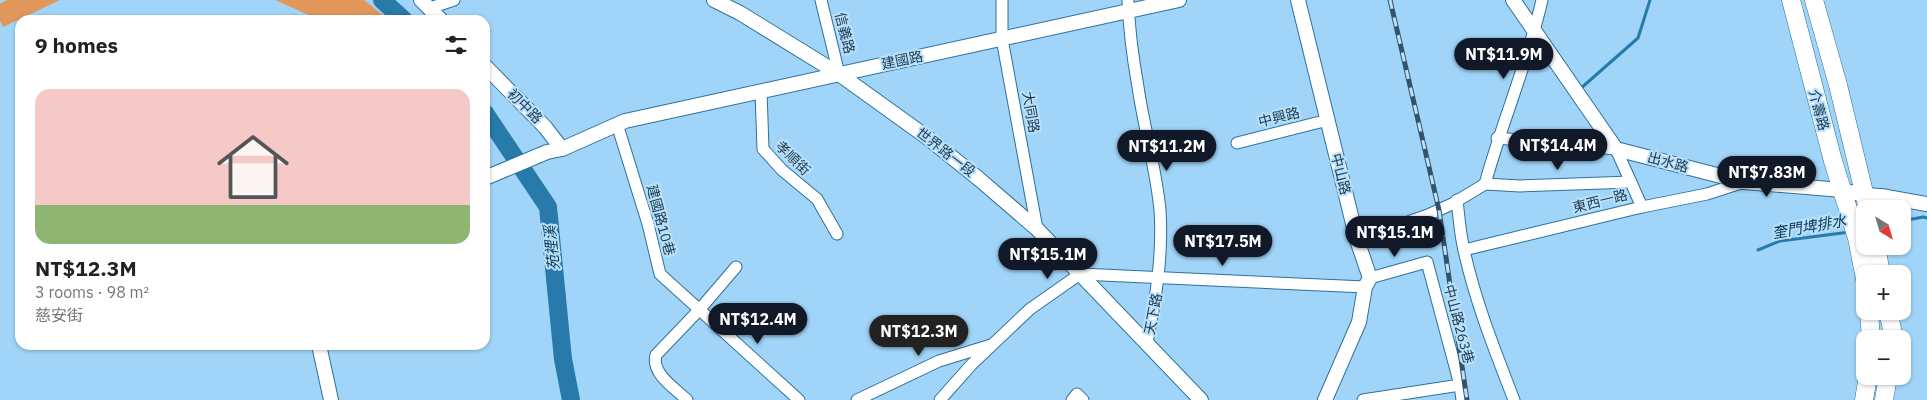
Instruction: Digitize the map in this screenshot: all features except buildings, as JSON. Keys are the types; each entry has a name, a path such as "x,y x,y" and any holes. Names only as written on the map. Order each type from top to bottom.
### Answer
{"main road":[{"name":"介壽路","path":"1791,0 1833,161 1857,238 1862,265"},
{"name":"介壽路","path":"1814,0 1838,85 1866,200"},
{"path":"1864,400 1866,385"},
{"path":"1884,400 1886,385"}],"street":[{"path":"426,4 454,0"},
{"name":"世界路一段","path":"714,0 740,13 840,74 928,138 1037,229 1147,342"},
{"name":"信義路","path":"821,0 840,74"},
{"name":"大同路","path":"1002,0 1002,39 1037,229"},
{"name":"建國路","path":"491,176 547,152 562,149 621,122 1002,39 1129,6 1179,0"},
{"name":"中山路","path":"1298,0 1367,283 1359,322 1325,400"},
{"path":"1512,0 1616,149 1642,207"},
{"path":"1485,184 1497,138 1535,31 1542,0"},
{"path":"426,4 436,15"},
{"name":"天下路","path":"1129,6 1137,86 1160,210 1161,251 1159,278 1147,342 1201,400"},
{"name":"初中路","path":"490,71 545,127 562,149"},
{"name":"孝順街","path":"761,91 763,149 782,170 817,199 837,234"},
{"name":"中興路","path":"1238,143 1328,120"},
{"name":"建國路10巷","path":"621,122 660,274 799,400"},
{"name":"出水路","path":"1497,138 1616,149 1744,182 1842,190 1862,200"},
{"path":"1357,240 1418,219 1485,184 1520,186 1631,182"},
{"name":"東西一路","path":"1464,250 1642,207 1707,194 1744,182"},
{"name":"出水路","path":"1871,200 1881,196 1904,200"},
{"path":"1457,200 1464,250 1498,358 1514,400"},
{"name":"出水路","path":"1911,201 1927,204"},
{"name":"中山路263巷","path":"1364,400 1460,385 1427,262 1367,283"},
{"path":"687,400 657,371 654,362 656,355 700,309 736,267"},
{"path":"940,400 972,364 1030,309 1080,274 1159,278 1367,283"},
{"path":"857,400 939,361 992,344"},
{"path":"320,350 331,400"},
{"path":"1460,385 1462,400"}],"shaded area":[{"path":"7,0 60,0 28,15 15,15 15,21 3,27 0,21 0,4"},
{"path":"275,0 364,0 383,15 309,15"}],"waterway":[{"name":"苑裡溪","path":"382,0 398,15"},
{"name":"奎門埤排水","path":"1580,89 1638,38 1650,0"},
{"name":"苑裡溪","path":"490,120 548,207 563,359 571,400"},
{"name":"奎門埤排水","path":"1911,219 1927,218"},
{"name":"奎門埤排水","path":"1758,250 1780,241 1850,232"}],"railway":[{"path":"1390,0 1439,210 1467,400"}]}
